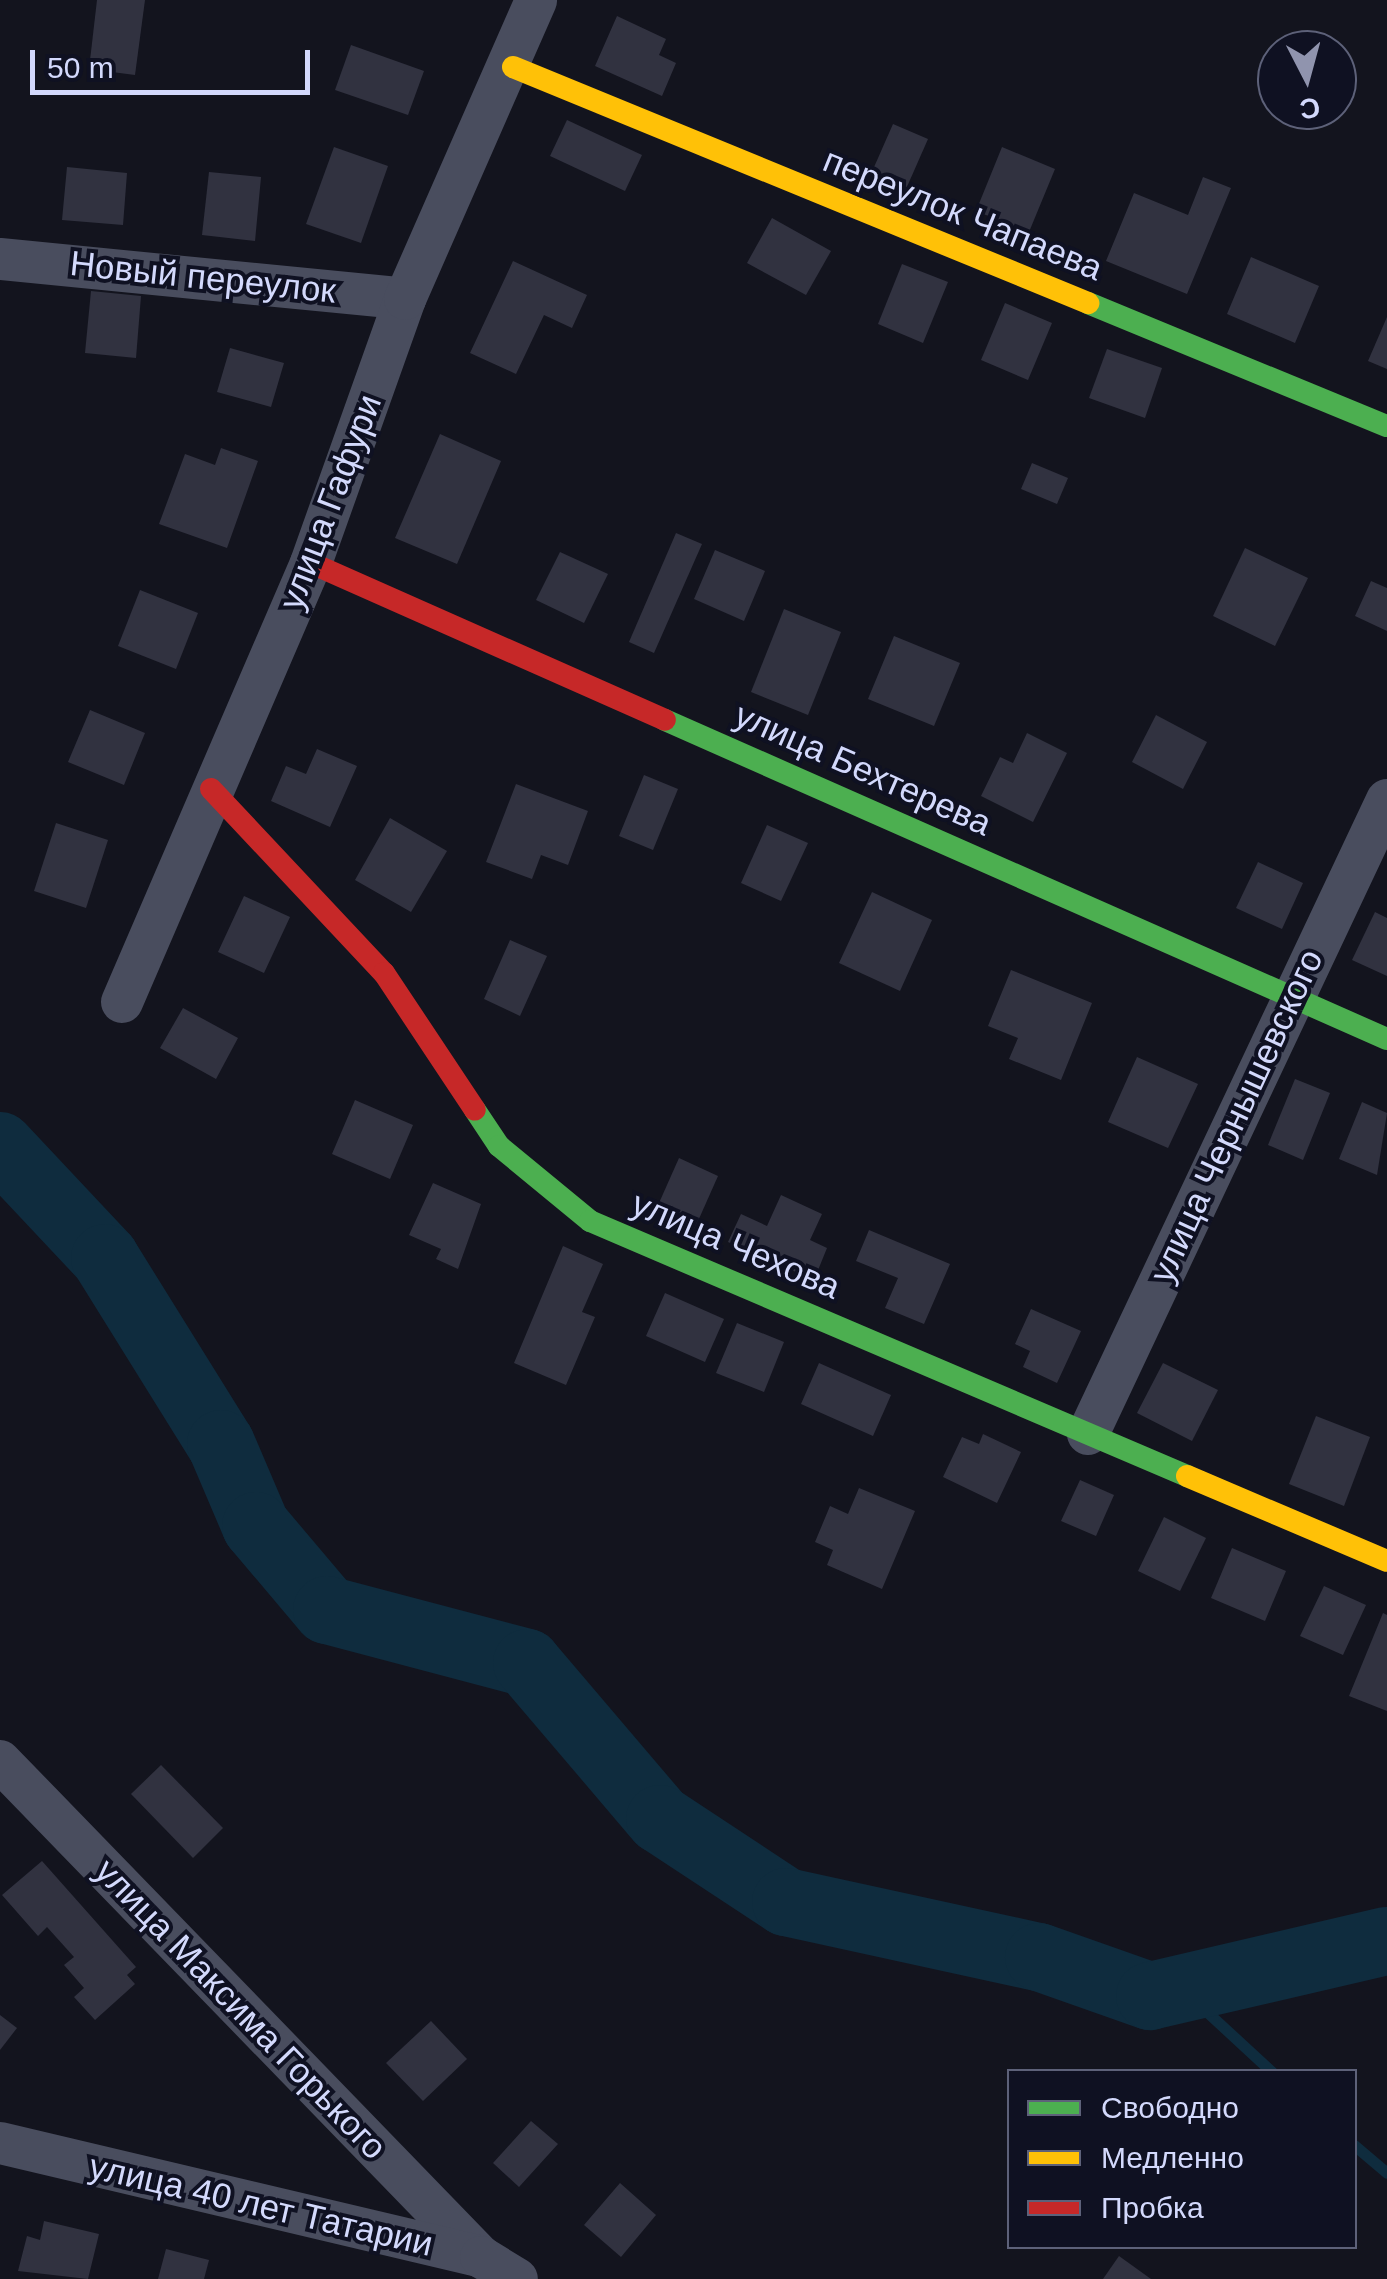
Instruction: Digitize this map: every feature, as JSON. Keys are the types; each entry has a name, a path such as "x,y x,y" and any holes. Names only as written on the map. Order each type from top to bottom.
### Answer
{"street":[{"name":"улица Гафури","path":"122,1002 310,563 405,300 513,66 536,0"},
{"name":"переулок Чапаева","path":"513,66 1387,426"},
{"name":"Новый переулок","path":"0,259 405,300"},
{"name":"улица Бехтерева","path":"310,563 1387,1038"},
{"name":"улица Чехова","path":"210,789 384,973 499,1146 590,1221 1387,1561"},
{"name":"улица Чернышевского","path":"1088,1434 1290,996 1387,800"},
{"name":"улица Максима Горького","path":"0,1761 499,2268"},
{"name":"улица 40 лет Татарии","path":"0,2143 499,2268"}],"building":[{"path":"97,0 145,0 135,75 89,69"},
{"path":"617,16 666,39 659,55 676,63 662,96 595,66"},
{"path":"351,45 424,71 408,115 335,90"},
{"path":"567,120 642,155 625,191 550,156"},
{"path":"893,124 928,139 906,189 871,174"},
{"path":"334,147 388,166 361,243 306,224"},
{"path":"1002,147 1055,169 1029,232 976,211"},
{"path":"67,167 127,173 123,225 62,220"},
{"path":"209,172 261,177 255,241 202,235"},
{"path":"1203,177 1231,188 1187,294 1106,261 1134,193 1188,215"},
{"path":"772,218 831,251 806,295 747,263"},
{"path":"1251,257 1319,286 1295,343 1227,314"},
{"path":"513,261 587,295 572,328 544,315 516,374 470,353"},
{"path":"902,264 948,282 923,343 878,324"},
{"path":"91,291 141,296 136,358 85,353"},
{"path":"1005,303 1052,323 1028,380 981,360"},
{"path":"1387,317 1387,369 1368,361"},
{"path":"230,348 284,363 271,407 217,392"},
{"path":"1107,349 1162,368 1145,418 1089,398"},
{"path":"440,434 501,461 457,564 395,538"},
{"path":"221,448 258,461 227,548 159,524 185,454 215,465"},
{"path":"1032,463 1068,478 1057,504 1021,489"},
{"path":"676,533 702,544 654,653 629,642"},
{"path":"1245,548 1308,578 1275,646 1213,616"},
{"path":"715,550 765,571 744,621 694,599"},
{"path":"560,552 608,574 584,623 536,600"},
{"path":"1371,581 1387,588 1387,631 1355,616"},
{"path":"140,590 198,613 176,669 118,646"},
{"path":"784,609 841,632 808,715 751,692"},
{"path":"894,636 960,663 934,726 868,699"},
{"path":"90,710 145,733 124,785 68,762"},
{"path":"1156,715 1207,742 1183,789 1132,762"},
{"path":"1027,733 1067,753 1033,822 981,796 1000,757 1013,763"},
{"path":"317,749 357,766 330,827 271,801 286,766 306,774"},
{"path":"644,775 678,789 653,850 619,836"},
{"path":"516,784 588,811 568,865 541,855 532,879 486,862"},
{"path":"390,818 447,851 411,912 355,880"},
{"path":"56,823 108,840 86,908 34,891"},
{"path":"767,825 808,843 781,901 741,883"},
{"path":"1258,862 1303,883 1282,929 1236,908"},
{"path":"872,892 932,920 900,991 839,963"},
{"path":"244,896 290,917 264,973 218,952"},
{"path":"1375,912 1387,918 1387,976 1352,960"},
{"path":"510,940 547,956 520,1016 484,999"},
{"path":"1011,970 1092,1003 1061,1080 1009,1059 1018,1038 988,1026"},
{"path":"183,1008 238,1038 216,1079 160,1048"},
{"path":"1137,1057 1198,1084 1168,1148 1108,1122"},
{"path":"1295,1079 1330,1093 1303,1160 1268,1145"},
{"path":"355,1100 413,1125 390,1179 332,1154"},
{"path":"1362,1102 1387,1113 1377,1175 1339,1159"},
{"path":"679,1158 718,1176 694,1230 655,1212"},
{"path":"433,1183 481,1204 458,1269 436,1259 441,1249 409,1235"},
{"path":"781,1195 822,1214 810,1240 827,1248 814,1280 728,1242 741,1214 767,1226"},
{"path":"869,1230 950,1264 924,1324 885,1308 898,1278 856,1261"},
{"path":"563,1246 603,1264 582,1312 595,1317 566,1385 514,1363"},
{"path":"665,1293 724,1319 705,1362 646,1336"},
{"path":"1031,1309 1081,1331 1057,1383 1023,1367 1030,1351 1015,1344"},
{"path":"737,1323 784,1342 764,1392 716,1373"},
{"path":"819,1363 891,1395 873,1436 801,1404"},
{"path":"1163,1363 1218,1390 1192,1441 1137,1413"},
{"path":"1316,1416 1370,1437 1344,1506 1289,1484"},
{"path":"983,1434 1021,1452 997,1503 943,1477 962,1437 979,1444"},
{"path":"1080,1480 1114,1495 1096,1536 1061,1521"},
{"path":"859,1488 915,1511 882,1589 827,1565 833,1550 815,1542 830,1506 848,1514"},
{"path":"1164,1517 1206,1538 1180,1591 1138,1571"},
{"path":"1232,1548 1286,1571 1265,1621 1211,1598"},
{"path":"1324,1586 1366,1605 1343,1655 1300,1636"},
{"path":"1383,1613 1387,1615 1387,1711 1349,1696"},
{"path":"161,1765 223,1828 193,1858 131,1794"},
{"path":"42,1861 136,1967 127,1975 135,1984 95,2020 74,1997 84,1988 64,1965 74,1957 47,1927 38,1936 2,1895"},
{"path":"0,2015 17,2028 0,2050"},
{"path":"431,2021 467,2059 423,2101 386,2063"},
{"path":"531,2121 558,2144 519,2187 493,2163"},
{"path":"620,2183 656,2215 621,2257 584,2225"},
{"path":"44,2221 99,2234 88,2279 18,2271 27,2236 40,2240"},
{"path":"166,2249 209,2260 204,2279 158,2279"},
{"path":"1119,2256 1151,2279 1103,2279"}],"waterway":[{"path":"0,1146 105,1258 221,1444 256,1526 327,1610 527,1663 660,1819 786,1902 1039,1957 1150,1996 1387,1941"},
{"path":"1181,1988 1269,2069"},
{"path":"1357,2148 1387,2173"}],"traffic: fast":[{"path":"1088,303 1387,426"},
{"path":"665,720 1387,1039"},
{"path":"475,1110 499,1146 590,1221 1187,1476"}],"traffic: slow":[{"path":"513,67 1088,303"},
{"path":"1187,1476 1387,1561"}],"traffic: jam":[{"path":"311,563 665,720"},
{"path":"211,789 384,973 475,1110"}]}
